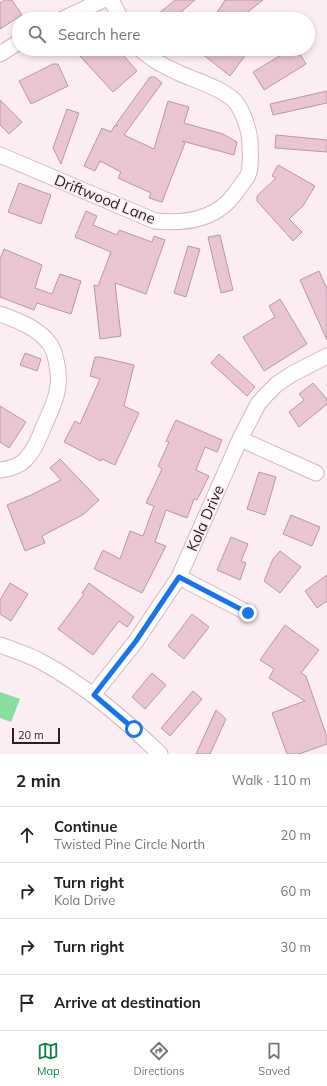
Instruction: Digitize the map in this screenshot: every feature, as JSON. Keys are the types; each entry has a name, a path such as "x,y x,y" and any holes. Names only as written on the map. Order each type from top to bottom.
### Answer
{"street":[{"path":"78,12 103,0"},
{"path":"112,0 117,12"},
{"path":"0,54 12,46"},
{"name":"Driftwood Lane","path":"0,155 154,221 171,223 192,221 209,215 228,202 248,176 250,131 237,104 229,97 177,73 147,56"},
{"path":"0,314 37,331 50,344 55,356 59,379 56,398 34,450 18,465 0,470"},
{"name":"Kola Drive","path":"94,695 136,641 179,577 240,439 258,404 266,395 292,374 327,356"},
{"path":"240,439 316,473"},
{"path":"179,577 248,613"},
{"path":"0,645 38,660 94,695 134,729 160,754"}],"shaded area":[{"path":"0,692 20,699 11,722 0,718"}],"building":[{"path":"5,0 12,0 20,12 12,12 12,21 0,29 0,3"},
{"path":"175,0 195,0 181,12 160,12"},
{"path":"225,0 263,0 248,12 217,12"},
{"path":"80,56 124,56 137,71 113,92"},
{"path":"205,56 245,56 230,76"},
{"path":"279,56 301,56 306,64 264,90 253,72"},
{"path":"53,64 58,64 68,86 31,104 19,81"},
{"path":"150,77 155,77 162,83 124,135 154,149 168,101 189,107 184,123 223,134 237,142 234,155 182,141 185,143 162,202 149,198 151,193 118,178 121,172 100,161 95,171 84,166 102,128 111,132 115,125 118,126 116,124"},
{"path":"327,91 327,103 273,115 270,104"},
{"path":"0,100 22,122 9,134 0,125"},
{"path":"67,109 79,113 61,164 53,148"},
{"path":"276,135 327,140 327,152 275,148"},
{"path":"278,165 315,186 303,206 289,219 302,232 293,241 257,201 257,196 276,178 272,176"},
{"path":"19,183 51,195 41,224 8,212"},
{"path":"86,211 97,216 93,225 117,235 119,230 152,242 154,236 165,240 146,294 115,283 121,336 100,339 94,285 98,286 111,252 75,237"},
{"path":"220,235 233,290 221,293 208,237"},
{"path":"188,246 200,249 186,297 174,293"},
{"path":"4,249 42,265 35,288 52,294 60,274 81,281 71,314 37,303 34,310 0,297 0,259"},
{"path":"319,271 327,289 327,340 300,280"},
{"path":"280,299 307,344 264,371 243,337 275,317 269,306"},
{"path":"25,353 41,359 37,371 20,365"},
{"path":"219,354 255,387 247,396 211,363"},
{"path":"95,357 134,365 124,406 139,413 115,465 102,459 101,461 64,442 75,421 80,424 100,379 90,376"},
{"path":"313,383 327,399 327,404 299,427 289,412 304,400 299,394"},
{"path":"0,406 26,422 9,448 0,442"},
{"path":"176,420 222,440 217,452 205,447 196,470 209,476 197,500 194,499 187,518 166,510 155,542 166,546 142,593 94,569 103,550 120,559 130,531 143,536 154,506 146,503 162,469 158,466 169,442 166,441"},
{"path":"60,459 99,500 84,514 42,536 45,543 25,551 7,505 61,480 50,468"},
{"path":"259,472 276,477 265,515 247,509"},
{"path":"291,515 320,527 312,546 283,534"},
{"path":"231,537 248,544 241,561 246,563 240,580 217,570"},
{"path":"280,551 301,567 280,593 264,581 273,559"},
{"path":"327,575 327,601 317,608 305,591"},
{"path":"10,583 28,594 11,621 0,614 0,600"},
{"path":"89,583 134,617 127,627 119,621 93,655 58,629 84,594 82,593"},
{"path":"192,614 209,627 184,659 168,646"},
{"path":"285,625 319,650 301,673 306,676 327,737 327,744 299,754 287,754 272,713 305,701 269,678 274,669 260,660"},
{"path":"152,673 166,685 145,709 132,697"},
{"path":"193,691 202,699 170,736 161,728"},
{"path":"216,710 226,719 210,754 196,754"}],"route":[{"path":"134,729 94,695 136,641 179,577 248,613"}]}
